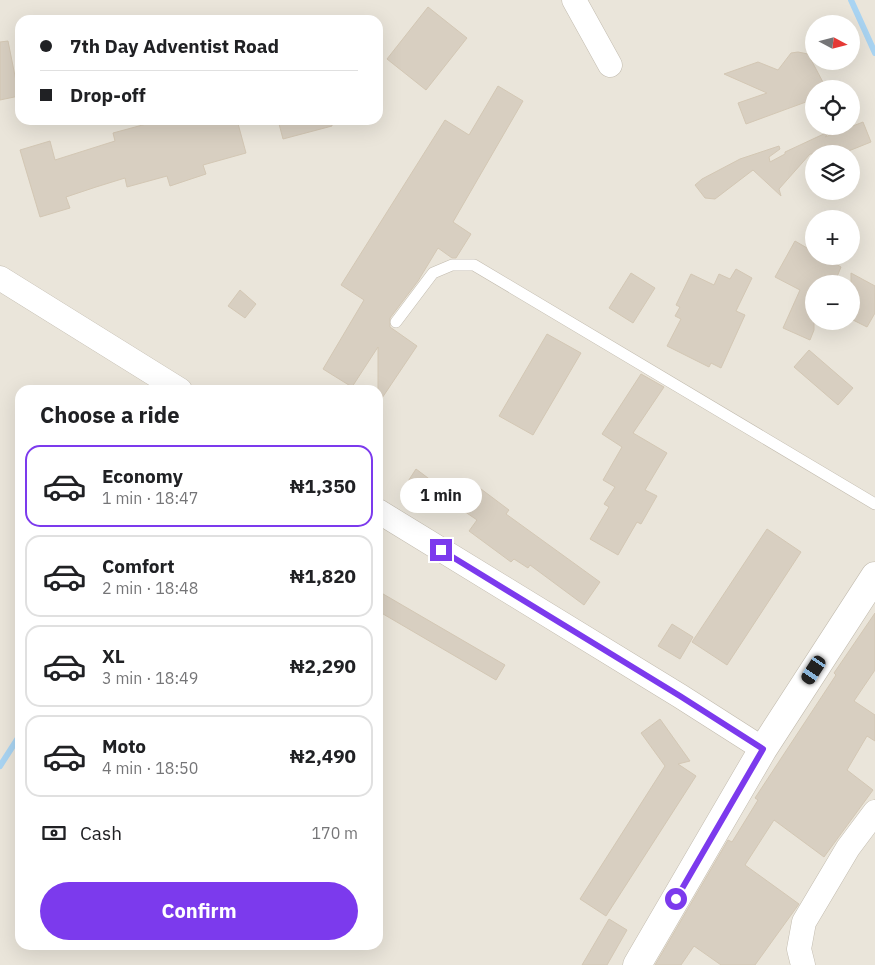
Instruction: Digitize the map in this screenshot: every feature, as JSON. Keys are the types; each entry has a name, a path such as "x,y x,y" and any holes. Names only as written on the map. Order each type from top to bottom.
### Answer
{"street":[{"path":"574,0 610,65"},
{"path":"0,278 172,385"},
{"path":"383,514 763,749"},
{"path":"637,965 763,749 875,576"},
{"path":"803,965 799,949 804,922 848,848 875,812"}],"lane":[{"path":"396,322 433,273 452,266 474,265 875,504"}],"shaded area":[{"path":"0,0 875,0 875,965 0,965"}],"building":[{"path":"428,7 467,38 426,90 387,59"},
{"path":"8,41 15,76 15,97 0,100 0,42"},
{"path":"791,53 805,53 805,70 816,70 822,80 805,80 805,102 746,124 738,103 767,93 724,74 758,62 778,70"},
{"path":"498,86 523,101 453,222 471,234 456,258 452,258 438,248 418,281 390,318 390,327 417,346 383,397 383,385 378,385 378,347 353,385 349,385 323,369 364,300 341,285 445,120 469,135"},
{"path":"863,122 871,142 860,146 805,145 805,160 779,189 781,196 753,170 715,199 705,198 695,185 702,179 740,159 779,146 780,149 769,157 770,162 785,154 785,152 822,135 827,135 825,137 830,135 860,135 860,123"},
{"path":"143,125 238,125 246,153 203,165 206,174 170,186 167,176 127,187 125,178 96,187 66,197 70,208 40,217 20,150 50,141 55,160 115,141 113,133"},
{"path":"279,125 332,125 332,126 283,139"},
{"path":"795,241 805,247 805,265 838,265 841,267 838,275 805,275 805,330 814,330 810,340 783,328 800,290 775,277"},
{"path":"736,269 752,278 736,311 745,315 721,368 711,363 709,367 667,346 681,319 675,316 680,307 676,305 691,274 714,285 719,274 730,279"},
{"path":"631,273 655,288 633,323 609,308"},
{"path":"860,278 875,286 875,313 867,327 860,324"},
{"path":"240,290 256,304 245,318 228,306"},
{"path":"547,334 581,353 533,435 499,416"},
{"path":"809,350 853,388 838,405 794,367"},
{"path":"641,374 664,387 633,433 667,453 645,490 657,496 641,524 637,522 618,555 590,539 609,507 604,504 615,487 603,480 622,447 602,434"},
{"path":"416,469 440,487 429,502 405,486"},
{"path":"477,486 509,510 506,514 600,582 584,605 530,565 528,568 514,559 511,562 469,531 477,520 461,509"},
{"path":"767,529 801,552 727,665 692,642"},
{"path":"383,594 505,665 496,680 383,614"},
{"path":"875,613 875,670 854,701 875,715 875,741 867,736 847,770 873,790 824,857 774,820 745,865 799,904 755,965 721,965 694,946 681,965 655,965 728,840 732,842 758,800 755,798 836,675 834,673"},
{"path":"672,624 693,637 680,659 658,646"},
{"path":"660,719 690,761 678,764 696,776 606,916 580,899 665,766 641,733"},
{"path":"609,919 627,930 607,965 582,965"}],"waterway":[{"path":"851,0 875,53"},
{"path":"0,766 15,743"}],"route":[{"path":"441,550 763,749 676,899"}]}
